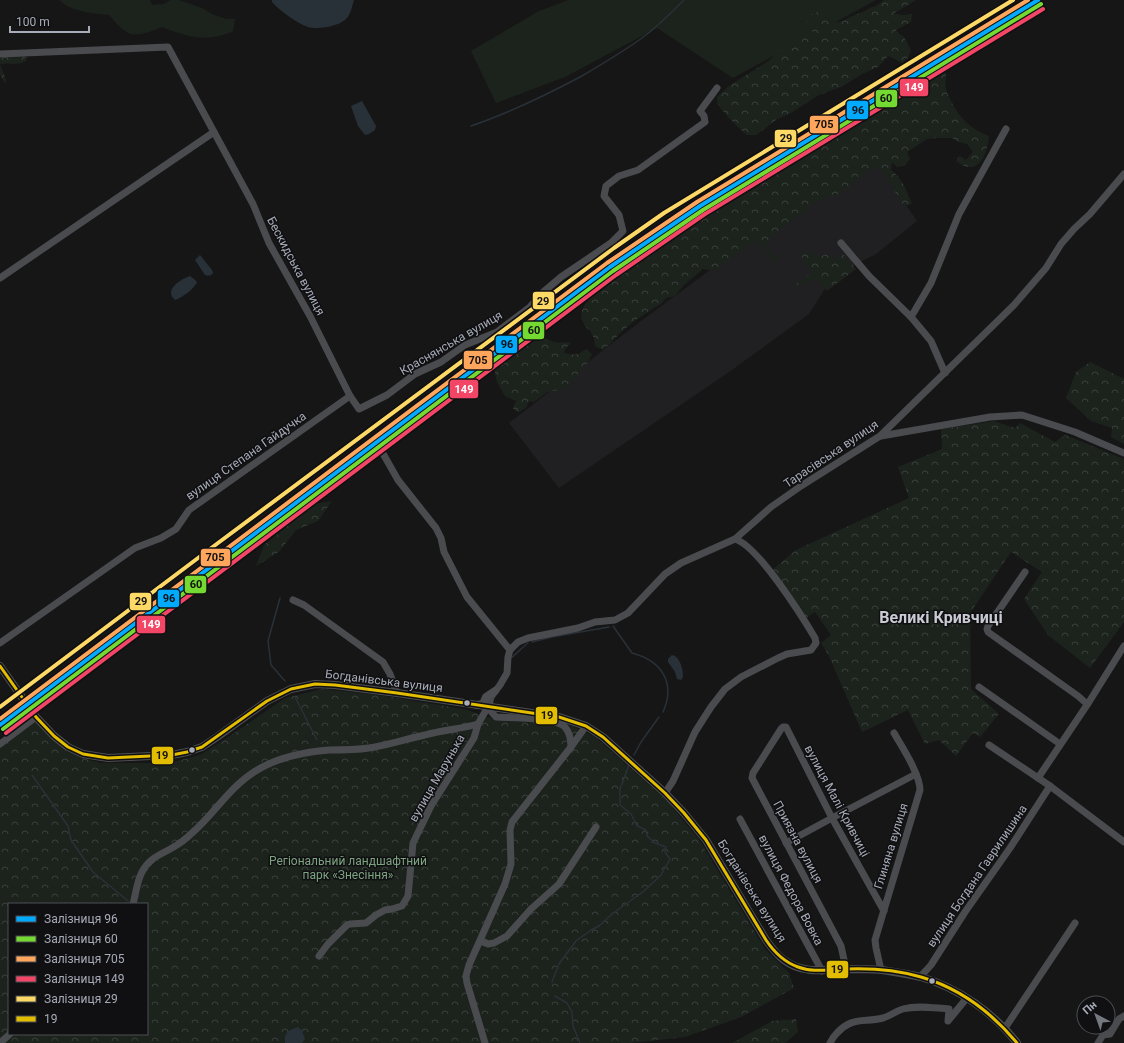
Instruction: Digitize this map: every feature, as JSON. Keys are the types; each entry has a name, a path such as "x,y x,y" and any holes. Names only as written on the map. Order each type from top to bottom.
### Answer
{"main road":[{"name":"Богданівська вулиця","path":"0,666 36,717 54,736 68,747 83,754 108,758 172,754 187,752 202,747 217,738 267,701 291,689 315,684 397,693 559,717 586,726 603,737 665,793 684,813 706,840 766,940 783,960 799,968 810,970 881,970 920,977 947,988 986,1012 1004,1028 1017,1043"},
{"path":"476,705 483,704 486,697 495,691"},
{"path":"495,691 493,695 495,702 498,707 503,709"}],"street":[{"name":"Бескидська вулиця","path":"0,54 168,47 253,204 269,243 310,316 350,396 359,409"},
{"name":"Краснянська вулиця","path":"359,409 387,395 414,374 441,362 465,345 497,332 530,307 541,294 561,277 611,243 623,231 619,215 604,196 606,186 619,176 638,170 705,122 704,116 700,111 717,88"},
{"path":"911,317 931,283 959,214 1006,129"},
{"path":"0,278 214,132"},
{"name":"Тарасівська вулиця","path":"510,650 518,642 528,638 578,628 595,622 615,620 628,613 665,574 681,563 735,539 771,508 801,486 880,436 1014,305 1046,268 1061,244 1090,214 1124,174"},
{"path":"841,243 869,276 911,317 932,341 945,373"},
{"name":"вулиця Степана Гайдучка","path":"0,644 135,548 161,538 176,529 189,510 350,396"},
{"path":"880,436 990,417 1022,416 1075,432 1124,453"},
{"path":"381,450 398,480 436,528 441,538 444,552 467,597 510,650"},
{"path":"665,793 673,781 695,732 725,689 741,677 786,654 811,650 816,643 815,638 798,610 767,568 743,543 735,539"},
{"path":"1025,572 988,626 988,632 1088,704"},
{"path":"294,600 304,605 383,662 390,674 397,693"},
{"path":"1038,778 1088,704 1124,646"},
{"name":"вулиця Марунька","path":"319,956 328,944 347,925 366,923 385,910 402,906 408,896 411,862 416,837 431,806 474,738 478,724 491,697 507,673 510,650"},
{"path":"979,687 1060,744"},
{"name":"Богданівська вулиця","path":"487,707 496,717 549,720 560,724 567,730 571,747"},
{"path":"0,744 36,717"},
{"path":"133,903 138,880 149,862 191,834 232,790 254,772 268,764 282,758 300,754 317,751 357,750 370,748 392,744 426,734 478,724"},
{"path":"485,1043 466,976 506,884 511,864 510,830 512,822 586,726"},
{"name":"вулиця Малі Кривчиці","path":"780,729 786,727 832,818 884,911"},
{"name":"Приязна вулиця","path":"780,729 753,773 752,778 841,946 846,969"},
{"name":"Глиняна вулиця","path":"881,970 876,948 876,940 920,790 920,784 916,774 894,733"},
{"path":"989,745 1050,786 1124,842"},
{"path":"786,843 916,774"},
{"name":"вулиця Богдана Гаврилишина","path":"920,977 931,965 1050,786"},
{"name":"вулиця Федора Вовка","path":"740,819 822,971"},
{"path":"480,942 488,944 494,943 506,936 531,909 559,884 596,827"},
{"path":"1004,1028 1075,923"},
{"path":"830,1043 841,1029 854,1022 883,1018 901,1009 920,1006 949,1009 948,1021 966,999"},
{"path":"1098,1043 1103,1035 1110,1034 1119,1019 1124,1016"},
{"path":"0,1043 9,1035"}],"shaded area":[{"path":"272,0 354,0 350,14 344,21 329,27 313,28 294,20 275,5"},
{"path":"362,101 376,126 375,130 365,135 358,126 351,106"},
{"path":"876,161 917,221 876,254 833,276 809,314 732,370 559,488 509,423 641,321 736,251"},
{"path":"200,255 212,270 213,273 209,276 205,275 195,260"},
{"path":"190,276 197,282 188,293 175,300 172,296 172,289 178,282"},
{"path":"672,655 679,660 681,665 683,677 681,680 677,679 675,672 668,662 668,659"},
{"path":"298,1027 302,1031 305,1039 302,1043 285,1043 285,1036 288,1031"}],"green space":[{"path":"59,0 150,0 152,5 164,4 171,0 179,0 202,8 214,15 226,19 235,19 233,31 215,37 206,38 189,36 162,27 144,34 134,34 123,29 109,15 89,13 70,7"},
{"path":"568,0 876,0 733,78 657,28 565,77 496,103 471,51 537,12"},
{"path":"884,0 916,0 893,14 912,14 911,22 896,30 904,37 911,50 908,58 902,63 888,56 878,67 862,74 841,87 819,95 791,113 776,120 756,135 747,135 718,105 717,97 729,86 770,60 780,48 813,33 810,25 805,19 807,11 814,15 816,14 817,9 836,22 843,21 876,6"},
{"path":"22,55 27,58 26,61 20,63 0,64 0,57"},
{"path":"0,64 6,80 6,84 0,75"},
{"path":"939,71 946,73 946,91 959,114 972,127 989,136 986,151 976,166 964,166 956,161 959,156 966,160 973,152 967,144 952,138 927,139 907,152 910,159 905,165 897,167 892,162 891,170 902,181 912,203 905,207 885,176 876,167 867,170 847,189 833,197 826,197 810,204 806,212 792,220 769,239 767,247 779,261 774,262 760,242 752,243 718,269 703,269 684,285 675,296 666,298 661,304 633,322 603,350 595,346 594,338 581,318 582,310 597,291 622,271 641,256 656,250 683,232 708,212 727,200 764,182 788,160 803,154 830,137 859,122 870,111 888,99 924,77"},
{"path":"807,251 811,254 816,253 819,257 827,254 834,260 842,253 856,269 827,291 815,278 796,288 794,286 813,271 805,264 803,260 802,255"},
{"path":"535,334 554,342 571,343 565,349 564,353 576,354 581,353 586,349 592,354 587,364 568,387 562,390 548,392 533,402 529,401 526,408 519,412 515,411 513,408 516,401 505,396 497,382 495,366 518,344"},
{"path":"1090,362 1124,378 1124,444 1111,437 1112,428 1091,421 1066,398 1076,372"},
{"path":"994,421 1015,428 1020,423 1055,442 1065,435 1124,459 1124,622 1090,668 1048,635 1024,599 1042,572 1011,552 970,613 971,689 999,714 980,737 973,733 956,756 939,740 925,744 908,710 862,732 829,656 821,643 831,635 815,612 806,618 771,571 796,550 909,498 898,467 942,449 941,429"},
{"path":"332,501 318,521 296,530 279,552 256,566 264,545 314,504"},
{"name":"Регіональний ландшафтний парк «Знесіння»","path":"322,689 378,695 464,709 497,720 572,726 595,737 668,802 700,841 765,949 789,973 794,988 741,1017 685,1037 631,1043 0,1043 0,746 30,722 36,722 75,754 86,759 101,763 169,763 200,755 285,698"},
{"path":"796,1019 798,1032 785,1043 732,1043 772,1021"}],"waterway":[{"path":"471,126 528,103 582,76 646,35 684,0"},
{"path":"280,598 268,641 271,665 285,681"},
{"path":"613,626 632,653 651,662 664,675 668,692 667,701 663,712"},
{"path":"532,642 609,627"},
{"path":"511,658 528,643"},
{"path":"295,697 317,740"},
{"path":"634,755 641,742 659,717"},
{"path":"552,982 559,964 576,941 599,926 612,914 644,891 661,875 670,859 665,852 666,847 655,843 647,836 646,830 637,826 631,814 620,805 620,789 629,765"},
{"path":"32,775 68,826 71,840 93,872 128,901"},
{"path":"555,996 567,1003 572,1012 573,1026 580,1043"}],"rail line":[{"name":"29","path":"0,707 614,248 664,213 1013,0"},
{"name":"705","path":"0,719 607,263 697,202 1028,0"},
{"name":"96","path":"0,725 610,267 700,206 1038,0"},
{"name":"60","path":"3,729 613,271 703,210 1041,4"},
{"name":"149","path":"6,733 616,275 705,214 1043,9"}],"transit line":[{"name":"19","path":"0,666 36,717 54,736 68,747 83,754 108,758 172,755 202,747 267,701 291,689 315,684 397,693 559,717 586,726 603,737 665,793 684,813 706,840 772,949 784,959 793,965 810,970 874,969 903,973 935,982 949,988 974,1003 997,1022 1017,1043"}],"district":[{"name":"Великі Кривчиці","path":"941,617"}]}
